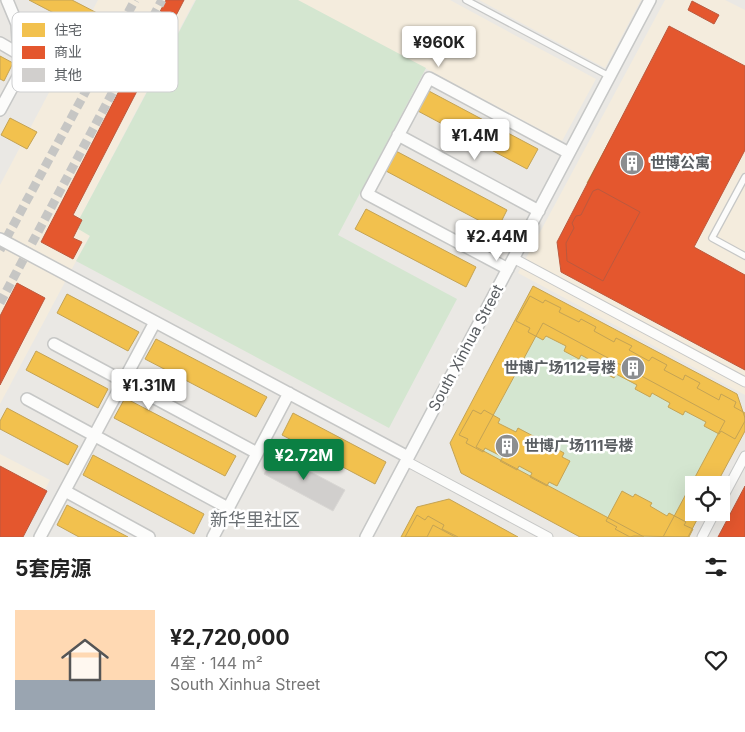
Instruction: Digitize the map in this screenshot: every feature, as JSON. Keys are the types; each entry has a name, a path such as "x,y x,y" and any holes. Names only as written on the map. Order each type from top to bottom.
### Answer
{"street":[{"path":"7,0 12,12"},
{"name":"South Xinhua Street","path":"366,537 650,0"},
{"path":"0,43 12,50"},
{"path":"508,269 367,194 398,135 429,78 569,153"},
{"path":"0,109 12,87"},
{"path":"398,135 539,210"},
{"path":"0,239 548,537"},
{"path":"514,258 745,382"},
{"path":"40,537 155,322"},
{"path":"54,344 257,453"},
{"path":"213,537 288,394"},
{"path":"27,399 228,508"},
{"path":"730,484 745,456"},
{"path":"65,491 149,537"},
{"path":"702,537 710,521"}],"lane":[{"path":"466,0 610,76"},
{"path":"745,177 712,238 745,256"}],"shaded area":[{"path":"98,0 195,0 178,32 178,12 92,12"},
{"path":"297,0 450,0 596,79 562,141"},
{"path":"479,0 641,0 605,68"},
{"path":"665,0 725,0 745,10 745,395 518,273"},
{"path":"49,92 146,92 75,227 90,235 0,404 0,185"},
{"path":"0,454 50,480 21,537 0,537"}],"green space":[{"path":"196,0 298,0 426,68 338,235 457,299 389,428 76,261 90,236 75,227 147,92 178,92 178,34"},
{"path":"543,323 725,421 696,476 685,476 685,496 663,537 644,537 476,447"}],"building: 住宅":[{"path":"29,0 72,0 95,12 52,12"},
{"path":"0,56 12,62 12,65 4,81 0,79"},
{"path":"427,90 538,149 527,169 416,110"},
{"name":"世博公寓","path":"624,114 677,142 640,211 587,183"},
{"path":"10,118 37,132 27,149 1,135"},
{"path":"396,151 507,210 497,230 386,171"},
{"path":"366,209 476,267 466,287 355,229"},
{"path":"533,286 737,394 745,418 745,431 721,476 696,476 725,421 543,323 476,447 644,537 580,537 461,473 450,443"},
{"path":"67,294 139,332 128,351 57,313"},
{"name":"世博广场112号楼","path":"530,296 543,303 545,300 561,308 559,312 579,322 581,319 596,327 594,331 614,342 616,338 632,346 629,350 649,361 652,357 667,365 664,370 683,380 685,375 700,383 697,388 719,400 721,394 736,402 734,407 745,413 745,421 735,439 721,431 719,434 704,426 706,422 685,411 683,415 668,407 670,403 652,393 650,397 635,389 637,385 616,374 614,378 599,370 602,366 581,355 579,359 564,351 566,346 546,336 543,340 528,332 530,328 516,321"},
{"path":"156,339 267,397 256,417 145,359"},
{"path":"36,351 108,389 98,408 26,370"},
{"path":"125,398 236,456 225,476 114,418"},
{"path":"7,408 78,446 68,465 0,429 0,421"},
{"name":"世博广场111号楼","path":"473,410 481,414 484,410 500,419 498,423 516,432 518,428 535,437 532,441 546,448 548,444 564,453 562,457 570,461 557,486 549,482 547,486 530,477 532,473 519,466 517,470 500,461 503,457 485,448 483,452 466,443 468,439 459,435"},
{"path":"293,413 386,462 375,484 282,435"},
{"path":"93,455 204,514 194,534 83,475"},
{"path":"622,491 633,497 635,494 652,503 650,506 667,516 669,513 686,522 684,525 693,529 689,537 630,537 615,529 617,527 606,521"},
{"path":"685,496 685,521 696,521 688,537 663,537"},
{"path":"449,499 518,537 455,537 433,525 427,537 401,537 417,507"},
{"path":"67,505 128,537 79,537 57,525"},
{"path":"417,515 425,520 428,516 444,525 442,529 458,537 405,537"}],"building: 商业":[{"path":"166,0 184,0 178,12 160,12"},
{"path":"692,1 719,15 714,24 688,10"},
{"path":"669,26 745,66 745,150 694,247 745,275 745,370 561,272 557,242"},
{"path":"118,92 137,92 73,215 82,220 73,238 82,242 73,259 41,242"},
{"path":"598,189 640,212 603,281 567,261 566,243 574,228 572,223 576,216 581,215 593,191"},
{"path":"17,283 45,298 0,385 0,316"},
{"path":"0,466 47,491 23,537 0,537"},
{"path":"745,486 745,537 718,537 726,521 730,521 730,514"}],"building: 其他":[{"path":"275,453 296,464 299,458 312,465 309,471 345,490 333,511 264,474"}],"tunnel":[{"path":"129,12 135,0"},
{"path":"156,12 162,0"},
{"path":"0,250 85,92"},
{"path":"0,303 113,92"}],"place":[{"name":"世博公寓","path":"632,163"},
{"name":"世博广场112号楼","path":"633,368"},
{"name":"世博广场111号楼","path":"507,446"}],"district":[{"name":"新华里社区","path":"255,520"}]}
